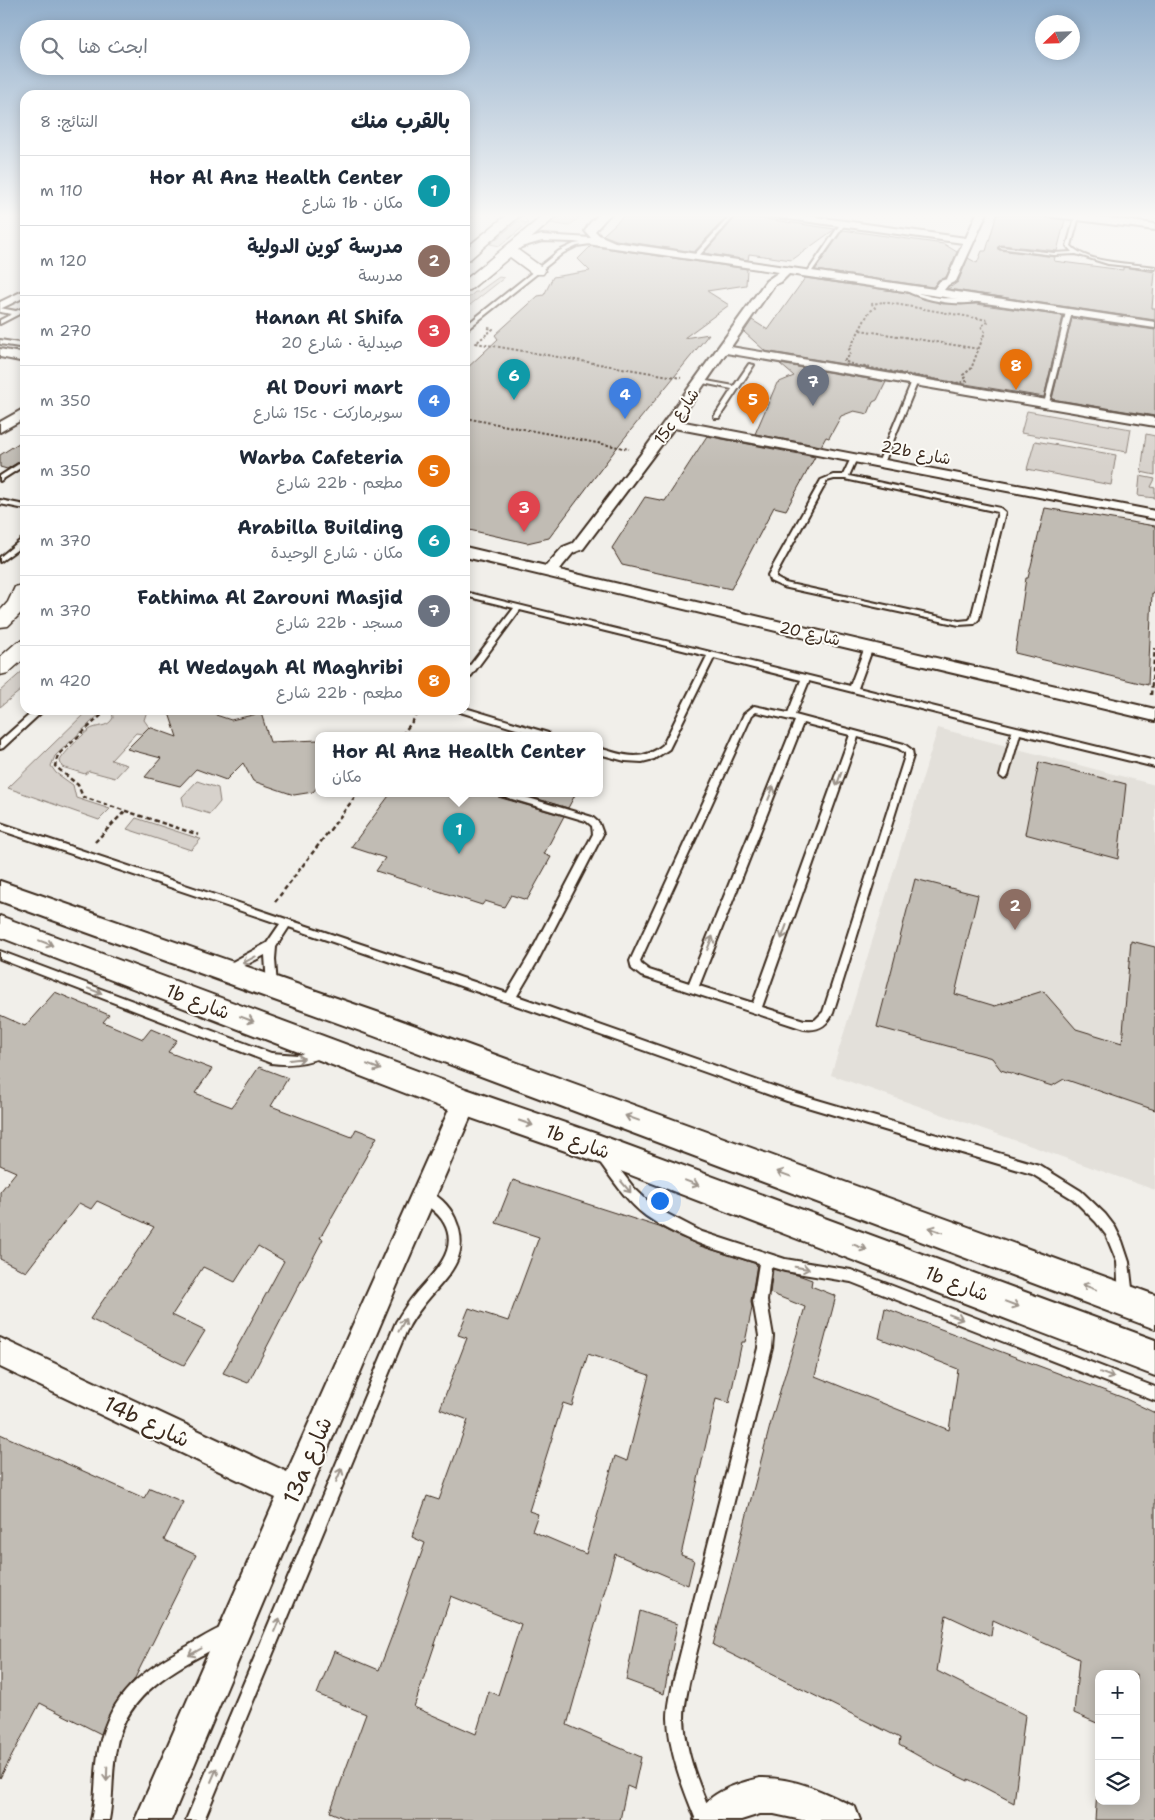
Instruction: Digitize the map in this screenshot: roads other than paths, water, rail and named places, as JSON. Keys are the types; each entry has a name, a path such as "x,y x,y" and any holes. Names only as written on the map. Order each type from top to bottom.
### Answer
{"main road":[{"path":"0,607 20,592"},
{"path":"0,621 20,602"},
{"path":"0,668 20,651"}],"street":[{"path":"0,308 17,298"},
{"name":"15c شارع","path":"549,572 568,550 578,546 701,382 760,298"},
{"path":"972,298 1155,325"},
{"path":"724,349 1155,422"},
{"path":"0,353 20,357"},
{"path":"0,428 20,415"},
{"name":"22b شارع","path":"670,423 1155,515"},
{"name":"15c شارع","path":"567,576 579,556 578,546"},
{"name":"شارع 20","path":"470,553 1155,715"},
{"name":"1b شارع","path":"0,891 384,1027 1143,1303"},
{"name":"1b شارع","path":"0,926 465,1102 597,1148 1155,1358"},
{"name":"13a شارع","path":"153,1820 423,1194 465,1102"},
{"name":"14b شارع","path":"0,1352 294,1491"},
{"path":"712,1820 730,1806 758,1796 788,1796 842,1820"}],"lane":[{"path":"470,325 504,298"},
{"path":"937,298 965,302 980,299"},
{"path":"0,308 17,313"},
{"path":"0,322 20,312"},
{"path":"1046,403 1069,312"},
{"path":"0,342 20,345"},
{"path":"717,416 751,365"},
{"path":"701,382 736,388"},
{"path":"881,463 915,382"},
{"path":"845,477 854,458"},
{"path":"0,479 20,465"},
{"path":"832,477 845,477 1000,510 1002,512 972,622 959,623 783,585 773,579 772,575 824,480 832,477"},
{"path":"0,502 20,506"},
{"path":"0,560 20,546"},
{"path":"470,595 1155,764"},
{"path":"470,671 518,608"},
{"path":"853,689 869,647"},
{"path":"603,752 633,760 647,759 658,755 666,747 712,654"},
{"path":"692,989 796,717 806,678"},
{"path":"760,708 855,733 901,746 909,752 909,756 825,1020 818,1025 808,1026 645,974 636,966 635,961 750,711 760,708"},
{"path":"470,712 535,732"},
{"path":"0,746 34,715"},
{"path":"1004,776 1017,729"},
{"path":"756,1010 855,733"},
{"path":"510,998 538,950 598,834 596,826 589,819 515,797"},
{"path":"0,826 510,998 787,1096 1043,1173 1060,1181 1083,1198 1102,1219 1117,1244 1123,1263 1143,1303"},
{"path":"226,971 271,946 287,922"},
{"path":"271,946 272,988"},
{"path":"0,955 271,1058 284,1061 298,1060 312,1057 328,1049"},
{"path":"597,1148 630,1192 650,1211 674,1226 700,1238 766,1260 851,1276 1155,1394"},
{"path":"195,1820 401,1327 421,1297 445,1272 452,1257 453,1226 447,1213 437,1202 423,1194"},
{"path":"705,1820 690,1785 680,1752 676,1716 681,1683 765,1348 766,1330 760,1301 766,1260"},
{"path":"100,1820 106,1788 108,1744 114,1722 125,1703 138,1687 154,1674 237,1628"}],"place":[{"name":"Al Wedayah Al Maghribi","path":"1016,390"},
{"name":"Arabilla Building","path":"514,400"},
{"name":"Fathima Al Zarouni Masjid","path":"813,406"},
{"name":"Al Douri mart","path":"625,419"},
{"name":"Warba Cafeteria","path":"753,424"},
{"name":"Hanan Al Shifa","path":"524,532"},
{"name":"Hor Al Anz Health Center","path":"459,854"},
{"name":"مدرسة كوين الدولية","path":"1015,930"}]}
